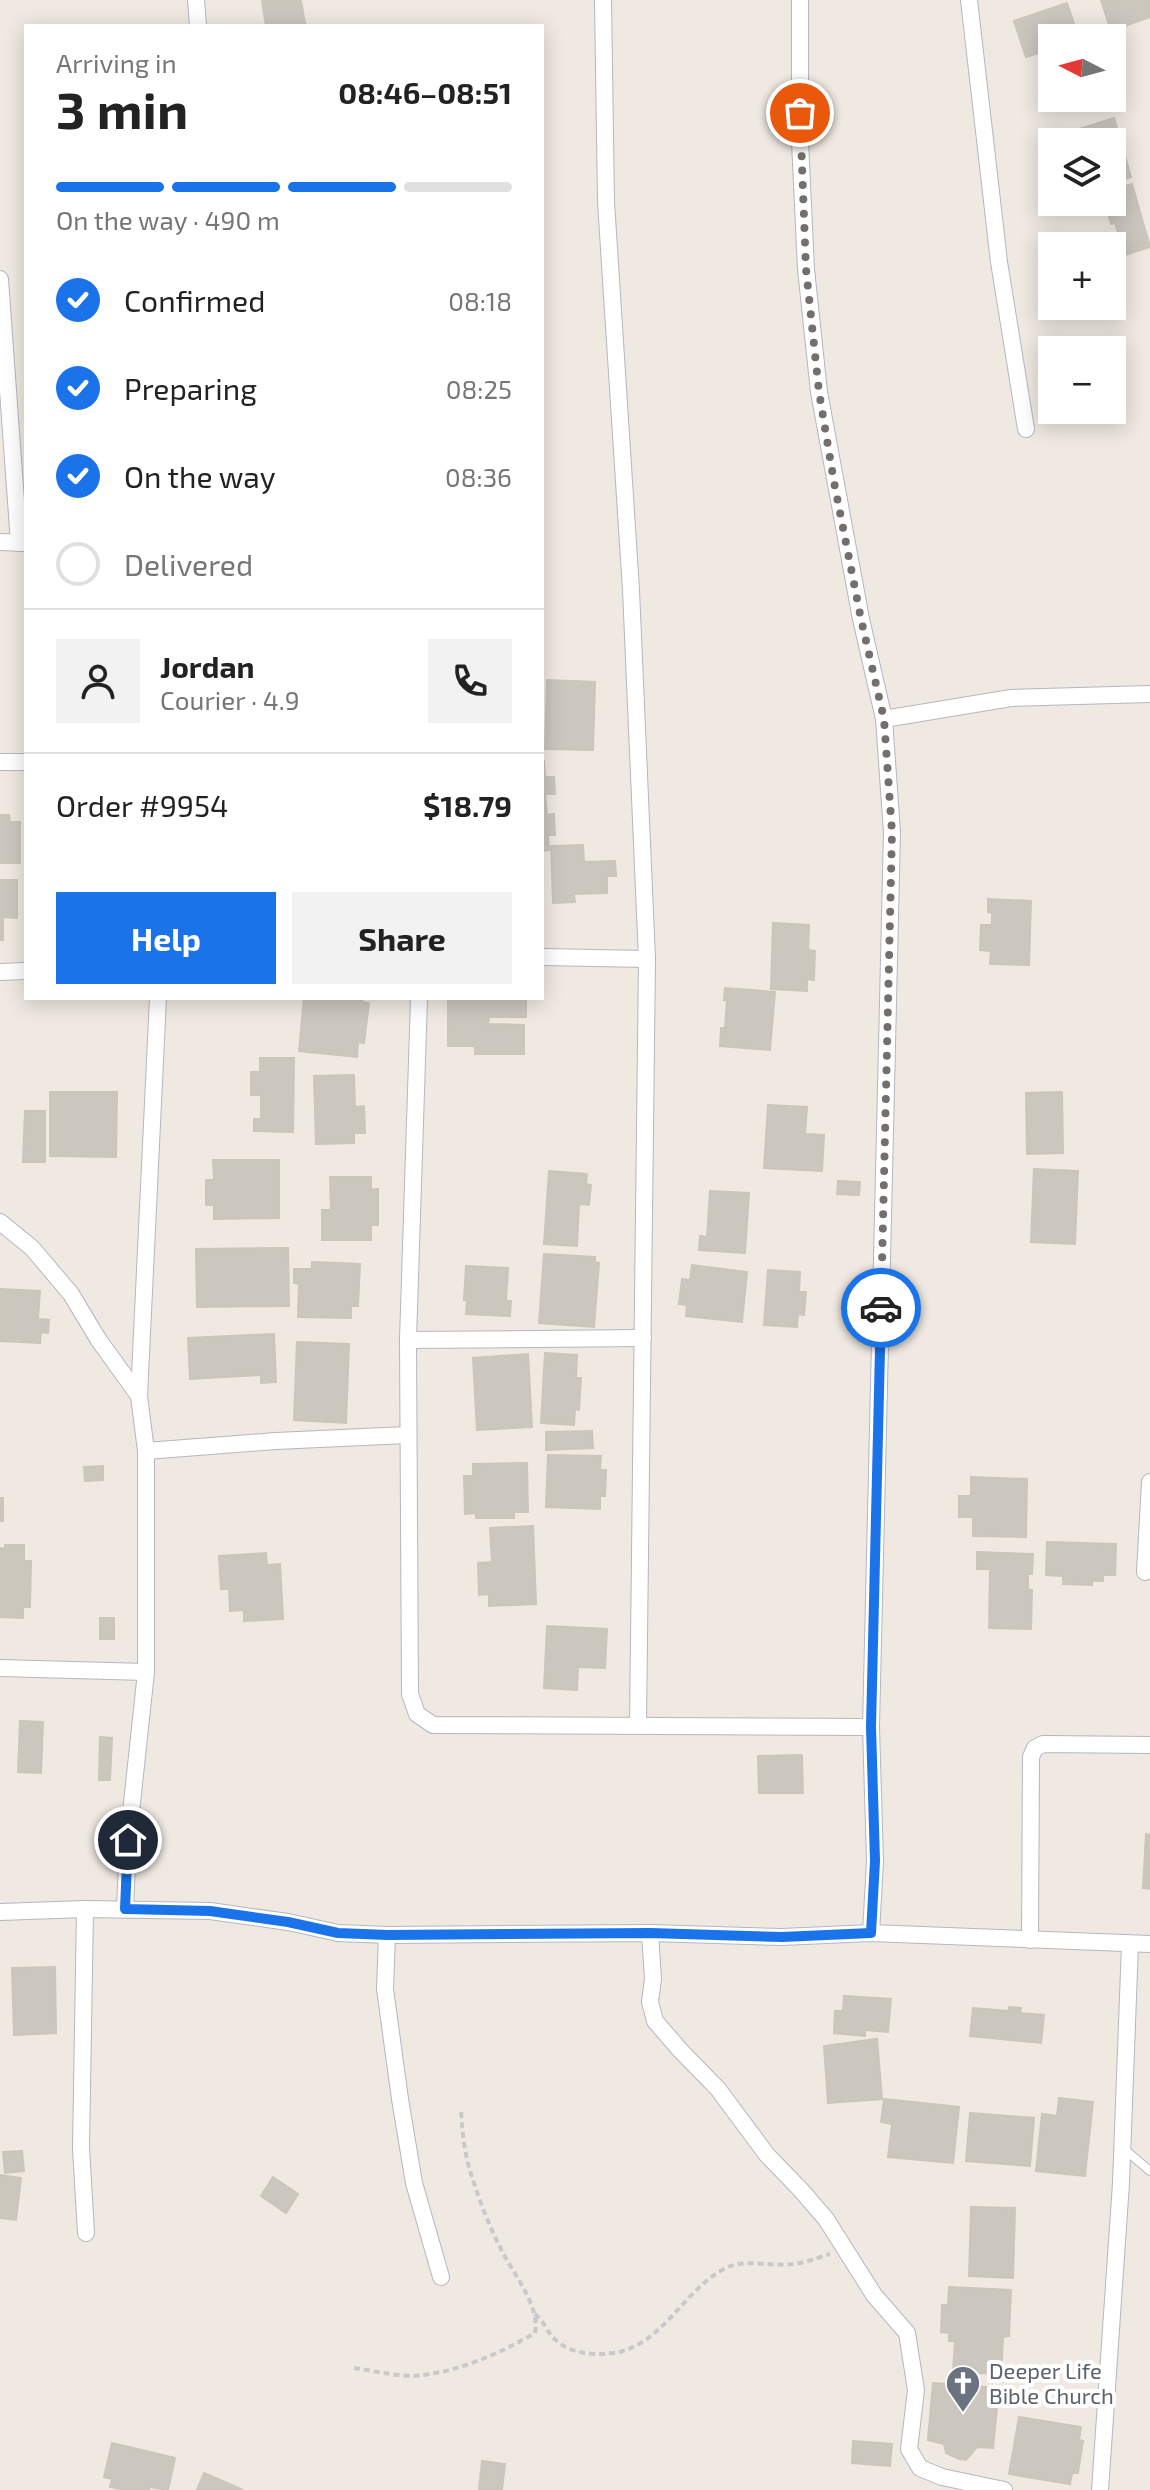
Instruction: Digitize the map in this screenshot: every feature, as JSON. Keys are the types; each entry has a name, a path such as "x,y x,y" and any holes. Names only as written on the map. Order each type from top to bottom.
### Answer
{"street":[{"path":"196,0 198,24"},
{"path":"603,0 606,202 631,590 647,959 638,1725"},
{"path":"800,0 800,141 805,254 819,392 861,619 884,719 892,832 871,1727 875,1861 871,1933"},
{"path":"969,0 999,262 1026,429"},
{"path":"0,279 22,543 0,542"},
{"path":"884,719 1011,698 1150,694"},
{"path":"0,762 24,762"},
{"path":"544,957 647,959"},
{"path":"0,972 24,971"},
{"path":"125,1909 128,1840 146,1672 146,1451 139,1396 158,1000"},
{"path":"419,1000 407,1435 410,1694 417,1714 433,1725 871,1727"},
{"path":"0,1222 32,1248 71,1294 98,1339 139,1396"},
{"path":"408,1340 643,1338"},
{"path":"146,1451 407,1435"},
{"path":"1145,1572 1150,1482"},
{"path":"0,1668 146,1672"},
{"path":"1030,1940 1031,1757 1035,1748 1043,1744 1150,1745"},
{"path":"85,1909 81,2148 86,2233"},
{"path":"0,1912 85,1909 210,1911 338,1933 387,1935 650,1933 782,1937 871,1933 1150,1944"},
{"path":"650,1933 653,1979 650,2002 655,2021 718,2089 767,2155 826,2219 874,2295 907,2333 916,2390 909,2449 920,2468 942,2477 1004,2490"},
{"path":"387,1935 385,1989 400,2099 414,2183 441,2277"},
{"path":"1100,2490 1122,2148 1130,1944"}],"lane":[{"path":"1122,2148 1150,2171"}],"path":[{"path":"461,2109 463,2145 500,2249 535,2314 545,2322 548,2332 558,2342 577,2352 611,2354 640,2345 670,2318 695,2289 723,2269 740,2263 800,2263 847,2252"},
{"path":"354,2368 415,2375 450,2371 509,2348 535,2333 535,2314"}],"building":[{"path":"301,0 305,24 266,24 262,1"},
{"path":"1101,0 1150,0 1150,17 1126,26 1109,24"},
{"path":"1067,3 1074,24 1038,24 1038,53 1026,57 1014,21"},
{"path":"1114,118 1117,128 1083,128"},
{"path":"1126,160 1131,177 1126,179"},
{"path":"1132,184 1150,247 1126,255 1126,232 1118,232 1109,216 1126,216 1126,186"},
{"path":"547,680 595,682 593,750 545,749"},
{"path":"544,761 545,777 554,777 555,794 545,794 547,815 554,814 555,835 548,835 549,850 544,851"},
{"path":"0,815 9,815 10,822 20,822 20,863 0,863"},
{"path":"583,845 584,862 615,861 616,876 607,876 607,893 574,894 575,902 553,903 551,846"},
{"path":"0,880 17,880 17,918 3,917 3,940 0,940"},
{"path":"988,899 1031,901 1029,965 990,964 991,951 980,950 981,925 992,925"},
{"path":"773,923 809,925 808,950 815,951 814,980 807,979 807,991 771,989"},
{"path":"725,988 775,992 770,1050 720,1046 721,1028 725,1028"},
{"path":"304,1000 362,1000 369,1003 364,1043 358,1042 357,1057 299,1051"},
{"path":"448,1000 526,1000 526,1017 489,1017 488,1024 524,1025 524,1054 475,1054 475,1046 448,1046"},
{"path":"260,1058 294,1058 293,1132 254,1131 254,1119 261,1119 261,1095 251,1095 251,1072 260,1072"},
{"path":"354,1075 355,1107 364,1106 365,1133 354,1133 354,1143 316,1144 314,1076"},
{"path":"50,1092 117,1092 116,1157 50,1156"},
{"path":"1062,1092 1063,1153 1027,1154 1026,1093"},
{"path":"768,1105 807,1107 805,1134 824,1135 822,1171 764,1168"},
{"path":"25,1111 45,1111 45,1162 23,1162"},
{"path":"213,1160 279,1160 279,1218 214,1219 214,1205 206,1205 206,1180 214,1180"},
{"path":"1034,1169 1078,1171 1075,1244 1031,1242"},
{"path":"549,1171 587,1174 586,1184 591,1185 589,1205 579,1204 577,1246 544,1244"},
{"path":"330,1177 371,1177 371,1190 378,1189 378,1225 371,1225 371,1240 322,1240 322,1210 331,1210"},
{"path":"838,1181 860,1182 859,1195 837,1194"},
{"path":"710,1191 749,1193 745,1253 699,1250 700,1236 707,1237"},
{"path":"288,1248 289,1306 197,1307 196,1249"},
{"path":"544,1254 595,1257 595,1262 599,1263 594,1327 539,1323"},
{"path":"312,1262 360,1264 358,1306 351,1306 351,1318 298,1317 299,1284 294,1283 294,1269 312,1269"},
{"path":"692,1265 747,1272 742,1322 686,1316 687,1305 679,1304 682,1279 690,1280"},
{"path":"466,1266 508,1268 506,1301 511,1301 510,1316 466,1314"},
{"path":"768,1270 800,1272 799,1292 806,1292 804,1315 798,1314 797,1327 764,1325"},
{"path":"0,1289 40,1291 38,1319 49,1320 48,1333 41,1332 40,1343 0,1341"},
{"path":"274,1334 276,1382 261,1383 261,1375 190,1379 188,1338"},
{"path":"297,1342 349,1344 346,1423 294,1420"},
{"path":"545,1353 577,1355 576,1378 581,1378 579,1410 575,1409 574,1425 541,1423"},
{"path":"528,1354 532,1427 477,1430 473,1358"},
{"path":"592,1431 593,1448 546,1450 546,1432"},
{"path":"548,1455 601,1456 600,1470 606,1470 605,1496 600,1496 600,1509 546,1507"},
{"path":"527,1463 528,1512 514,1512 514,1518 476,1518 476,1513 465,1514 464,1476 473,1476 473,1464"},
{"path":"103,1466 103,1480 85,1481 84,1467"},
{"path":"971,1477 1027,1479 1026,1537 973,1536 973,1517 959,1517 959,1496 971,1496"},
{"path":"0,1498 3,1498 3,1521 0,1521"},
{"path":"533,1526 536,1604 489,1606 489,1594 479,1595 478,1563 492,1562 490,1528"},
{"path":"1047,1542 1116,1544 1115,1575 1103,1575 1103,1581 1092,1581 1092,1585 1063,1584 1063,1576 1046,1575"},
{"path":"5,1545 24,1545 24,1561 31,1561 30,1607 23,1607 23,1618 0,1617 0,1548 5,1549"},
{"path":"977,1552 1033,1554 1032,1574 1028,1574 1028,1590 1032,1590 1031,1629 989,1628 990,1569 977,1569"},
{"path":"266,1553 267,1565 280,1564 283,1619 244,1621 244,1610 230,1611 229,1589 221,1589 219,1556"},
{"path":"100,1618 114,1618 114,1639 100,1639"},
{"path":"547,1626 607,1629 605,1668 578,1667 577,1690 544,1688"},
{"path":"20,1721 43,1722 41,1773 18,1772"},
{"path":"100,1737 112,1738 110,1780 99,1780"},
{"path":"802,1755 803,1793 759,1793 758,1756"},
{"path":"1146,1834 1150,1835 1150,1889 1143,1888"},
{"path":"55,1967 56,2033 14,2035 12,1968"},
{"path":"844,1996 891,1999 888,2032 865,2030 865,2036 834,2033 835,2011 843,2011"},
{"path":"1009,2007 1021,2008 1020,2013 1044,2015 1041,2043 970,2036 973,2008 1009,2011"},
{"path":"877,2039 882,2099 828,2103 824,2046"},
{"path":"1059,2098 1093,2102 1085,2176 1036,2171 1042,2114 1057,2116"},
{"path":"884,2099 959,2107 953,2163 888,2157 892,2124 881,2122"},
{"path":"970,2113 1034,2118 1030,2166 966,2161"},
{"path":"22,2151 24,2171 5,2173 3,2152"},
{"path":"0,2175 21,2178 16,2220 0,2218"},
{"path":"273,2177 298,2194 286,2213 261,2196"},
{"path":"971,2207 1015,2208 1013,2278 969,2276"},
{"path":"949,2287 1011,2290 1009,2336 1003,2337 1001,2374 953,2372 955,2341 949,2341 949,2333 941,2332 942,2305 948,2305"},
{"name":"Deeper Life Bible Church","path":"933,2383 999,2388 993,2448 977,2447 966,2460 946,2453 944,2444 928,2440"},
{"path":"1019,2417 1081,2427 1079,2440 1083,2441 1078,2473 1072,2473 1070,2484 1009,2474"},
{"path":"853,2441 892,2444 890,2466 852,2463"},
{"path":"112,2443 175,2458 168,2490 110,2487 112,2479 104,2477"},
{"path":"482,2461 505,2464 502,2490 479,2490"},
{"path":"204,2473 243,2490 197,2490"}],"way so far":[{"path":"800,113 806,269 819,392 861,619 884,719 892,832 881,1308"}],"place":[{"name":"Deeper Life Bible Church","path":"963,2414"}],"route":[{"path":"128,1840 125,1909 210,1911 338,1933 387,1935 650,1933 782,1937 871,1933 875,1861 871,1727 881,1308"}]}
